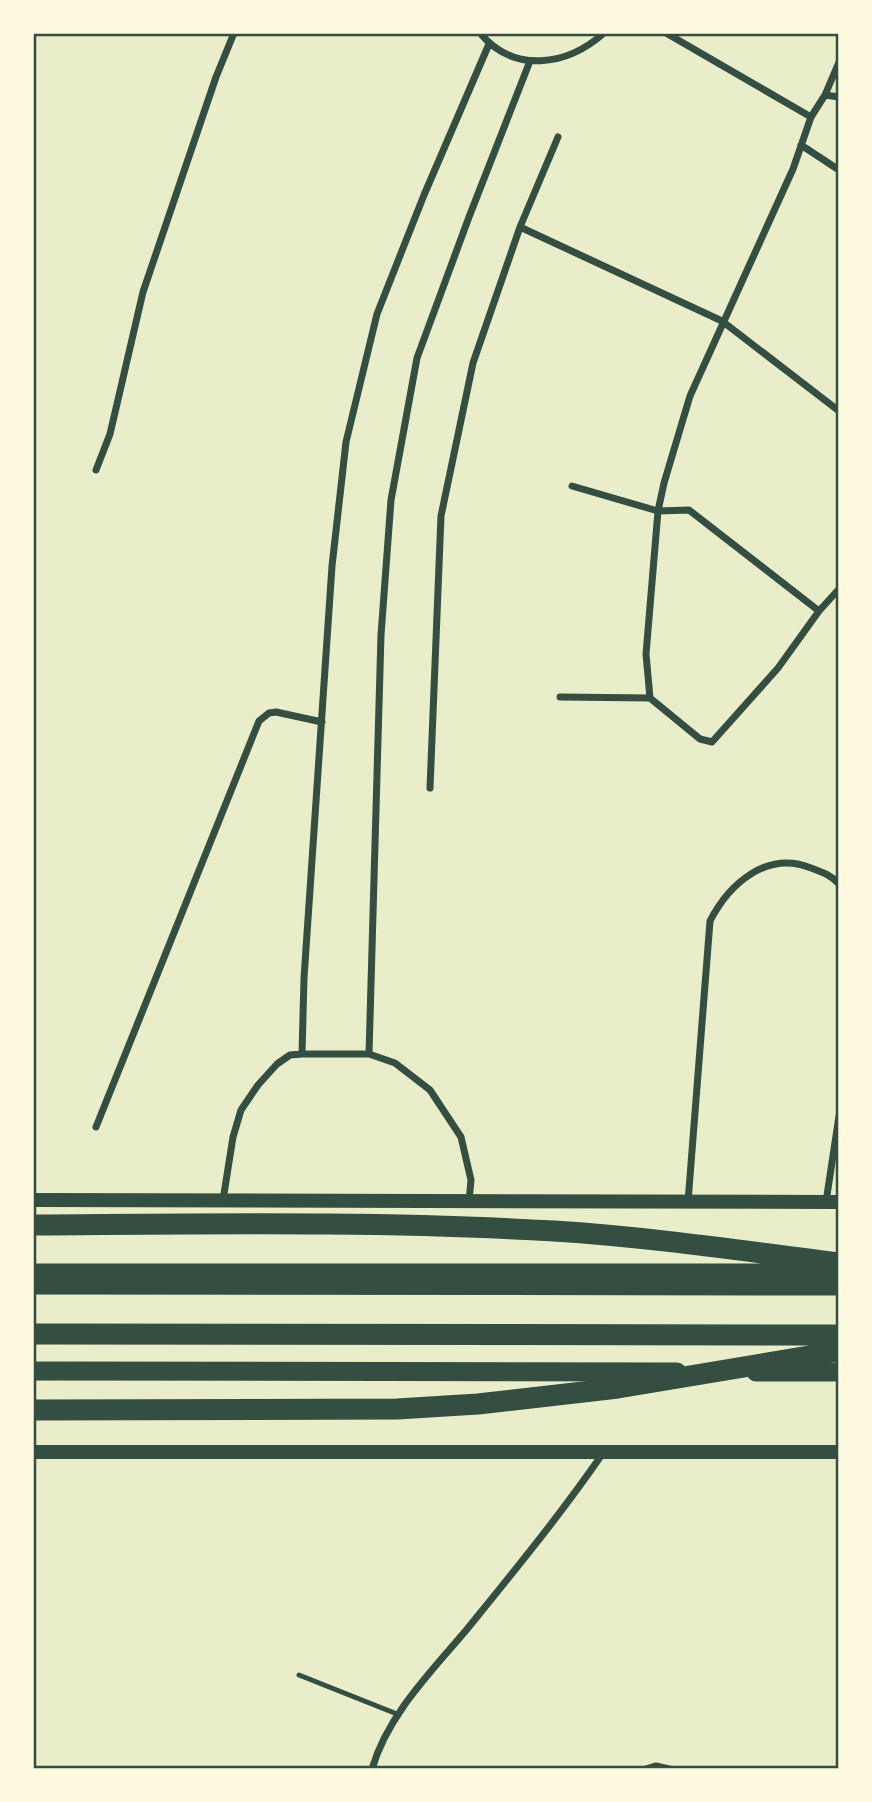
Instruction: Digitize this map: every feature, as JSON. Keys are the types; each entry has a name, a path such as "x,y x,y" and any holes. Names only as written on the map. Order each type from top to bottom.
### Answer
{"highway":[{"path":"33,1225 395,1224 479,1227 608,1236 839,1263"},
{"path":"33,1274 839,1274"},
{"path":"33,1285 839,1286"},
{"path":"33,1334 839,1335"},
{"path":"33,1410 397,1409 478,1404 643,1385 839,1351"},
{"path":"33,1371 839,1372"}],"main road":[{"path":"33,1200 832,1202"},
{"path":"33,1452 839,1452"}],"street":[{"path":"96,470 110,433 143,292 216,77 234,33"},
{"path":"480,33 489,44 510,57 530,61 566,58 589,46 604,33"},
{"path":"666,33 811,117"},
{"path":"302,1054 304,978 332,566 346,442 374,326 424,195 489,44"},
{"path":"369,1054 381,635 391,500 418,358 530,61"},
{"path":"650,698 646,654 658,511 664,483 690,396 793,169 811,117 825,96 839,62"},
{"path":"825,96 839,97"},
{"path":"430,788 441,516 473,363 520,227 558,137"},
{"path":"801,145 839,170"},
{"path":"520,227 722,321 839,411"},
{"path":"572,486 658,511 689,510 819,611"},
{"path":"560,696 650,698 700,739 712,742 778,668 819,611 839,589"},
{"path":"96,1127 259,722 269,713 276,712 322,722"},
{"path":"688,1202 710,921 721,900 737,883 758,869 783,862 807,866 833,877 839,884"},
{"path":"223,1200 233,1137 241,1110 277,1064 290,1055 369,1054 395,1063 430,1090 461,1136 471,1180 469,1201"},
{"path":"832,1202 839,1116"},
{"path":"372,1769 376,1753 397,1714 562,1512 603,1454"}],"lane":[{"path":"299,1675 397,1714"},
{"path":"643,1769 656,1765 674,1769"}]}
